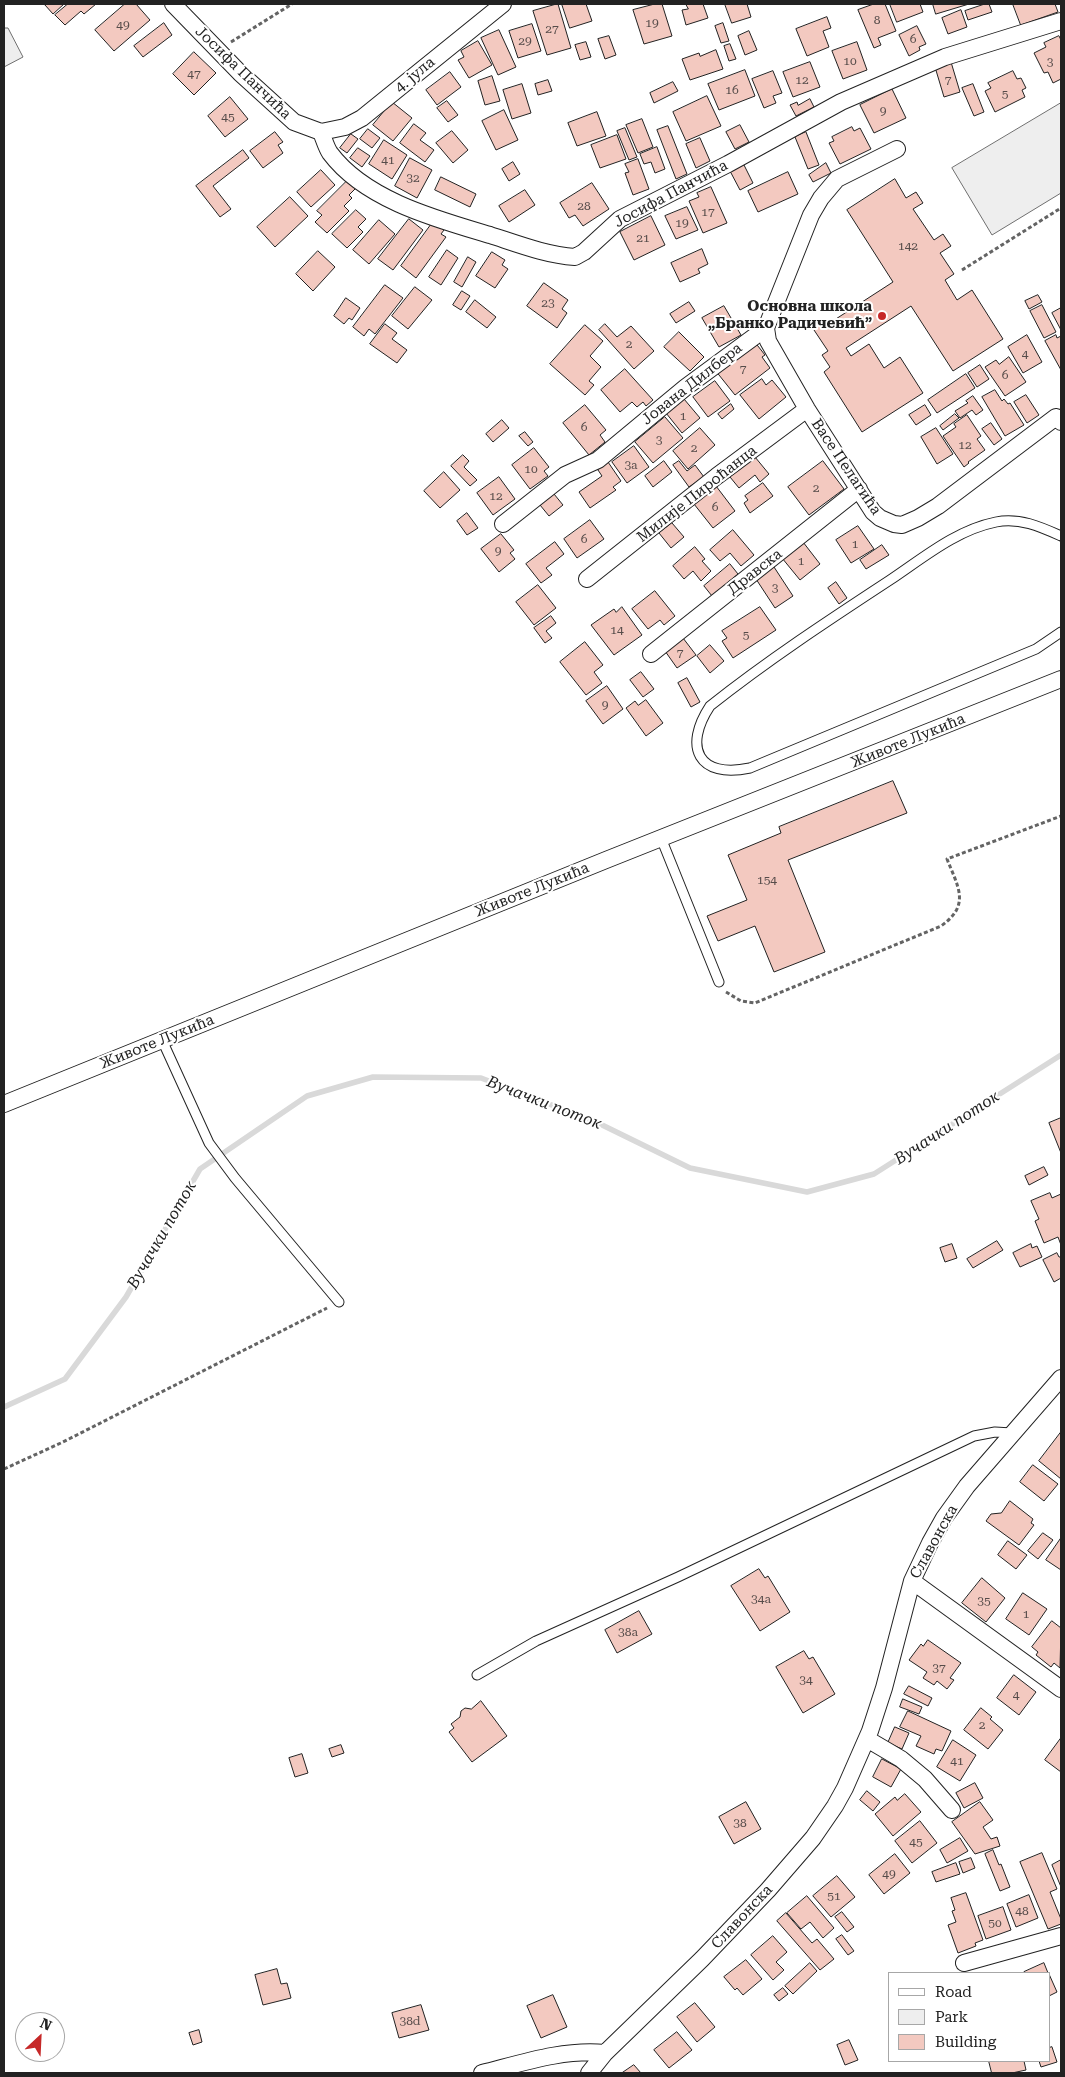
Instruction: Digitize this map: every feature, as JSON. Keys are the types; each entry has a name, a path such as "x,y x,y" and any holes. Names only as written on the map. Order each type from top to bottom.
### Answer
{"street":[{"name":"Јосифа Панчића","path":"173,4 266,98 294,122 321,132 329,152 342,166 372,190 395,204 539,250 575,257 584,252 620,219 728,164 842,102 944,57 1061,21"},
{"name":"4. јула","path":"321,132 345,127 362,118 503,4"},
{"path":"766,328 812,215 821,198 837,179 897,149"},
{"name":"Васе Пелагића","path":"766,328 768,341 807,409 873,512 880,518 894,524 908,523 938,506 1060,417"},
{"name":"Јована Дилбера","path":"503,524 565,475 598,460 693,382 766,328"},
{"name":"Милије Пироћанца","path":"587,579 717,476 807,409"},
{"name":"Дравска","path":"651,654 859,489"},
{"name":"Животе Лукића","path":"4,1104 1061,678"},
{"name":"Славонска","path":"589,2073 605,2053 702,1959 768,1890 813,1838 845,1788 867,1739 884,1688 912,1581 944,1518 967,1486 1061,1378"},
{"path":"912,1581 1061,1689"},
{"path":"867,1739 901,1759 925,1779 952,1810"},
{"path":"964,1963 1061,1936"},
{"path":"482,2073 570,2052 605,2053"}],"lane":[{"path":"1061,536 1022,522 998,521 975,527 945,543 792,644 710,706 701,719 697,748 703,762 713,769 736,771 750,768 1027,653 1061,632"},
{"path":"661,838 719,982"},
{"path":"162,1040 212,1146 226,1166 339,1302"},
{"path":"477,1675 536,1641 678,1577 974,1436 995,1432 1012,1433"}],"path":[{"path":"218,50 292,4"},
{"path":"962,270 1061,208"},
{"path":"719,982 727,994 741,1001 755,1003 941,926 958,912 960,904 957,885 946,859 1061,816"},
{"path":"4,1469 63,1442 339,1302"}],"green space":[{"path":"4,28 8,28 23,57 4,67"},
{"path":"1061,103 1061,193 992,235 952,168"}],"building":[{"path":"46,4 64,4 53,14"},
{"path":"68,4 96,4 84,14 81,11 65,25 55,15"},
{"path":"125,4 136,4 150,20 114,51 95,30"},
{"path":"558,4 571,48 547,55 533,11"},
{"path":"562,4 586,4 592,21 570,28"},
{"path":"662,4 672,36 644,44 633,10"},
{"path":"686,4 703,4 708,18 686,25 682,10 688,9"},
{"path":"725,4 747,4 751,17 732,23"},
{"path":"874,4 885,4 896,31 878,38 881,45 874,48 858,10"},
{"path":"890,4 920,4 923,12 897,22"},
{"path":"933,4 969,4 936,14"},
{"path":"989,4 992,12 968,20 965,11"},
{"path":"1013,4 1055,4 1058,12 1021,25"},
{"path":"961,10 967,27 948,34 942,18"},
{"path":"827,17 831,28 823,31 829,47 807,56 796,29"},
{"path":"164,23 172,35 143,57 134,46"},
{"path":"723,23 729,41 721,43 715,26"},
{"path":"532,24 541,51 518,58 509,31"},
{"path":"917,26 926,44 919,47 920,50 909,56 899,35"},
{"path":"499,30 516,67 498,75 481,38"},
{"path":"749,31 757,50 745,55 738,36"},
{"path":"609,36 616,55 605,59 598,39"},
{"path":"1059,36 1061,40 1061,79 1053,83 1048,72 1044,73 1034,53 1046,47 1044,43"},
{"path":"478,41 492,65 469,78 458,60 464,57 461,51"},
{"path":"586,42 591,57 580,60 575,45"},
{"path":"857,42 867,70 843,79 832,51"},
{"path":"730,44 736,59 729,61 724,46"},
{"path":"716,50 723,69 690,80 682,59 699,53 700,56"},
{"path":"194,52 216,73 194,95 173,74"},
{"path":"810,62 820,87 793,97 783,72"},
{"path":"951,62 960,92 944,97 935,67"},
{"path":"745,70 755,96 719,110 708,84"},
{"path":"773,71 782,93 773,96 776,103 764,108 752,79"},
{"path":"1013,71 1017,79 1021,78 1026,88 1022,90 1025,97 995,112 985,91 991,88 988,83"},
{"path":"450,72 461,87 437,105 426,90"},
{"path":"492,76 500,101 485,105 478,81"},
{"path":"548,80 552,91 538,95 535,84"},
{"path":"673,82 678,91 654,103 650,93"},
{"path":"522,84 531,113 512,119 503,90"},
{"path":"973,84 984,112 974,116 962,88"},
{"path":"892,89 906,118 874,133 860,105"},
{"path":"707,96 721,126 686,141 673,112"},
{"path":"230,97 248,119 225,137 208,116"},
{"path":"810,99 814,107 796,116 790,105 797,102 798,105"},
{"path":"447,101 458,115 448,122 437,108"},
{"path":"392,102 412,118 393,141 373,125"},
{"path":"504,110 518,140 496,150 482,121"},
{"path":"597,112 606,136 577,146 568,123"},
{"path":"642,119 653,147 638,153 626,125"},
{"path":"414,124 426,133 420,140 434,150 425,162 400,143"},
{"path":"740,125 749,142 735,149 726,132"},
{"path":"668,126 687,174 676,179 657,130"},
{"path":"852,127 854,131 860,128 871,149 840,164 829,143 834,141 832,137"},
{"path":"625,128 637,157 629,160 617,131"},
{"path":"368,129 380,138 372,148 360,139"},
{"path":"452,131 468,150 453,163 436,143"},
{"path":"275,132 283,142 278,145 283,153 263,168 250,151"},
{"path":"806,132 819,165 808,169 795,137"},
{"path":"351,134 358,139 347,153 340,148"},
{"path":"617,135 626,159 600,168 591,145"},
{"path":"700,138 710,161 696,168 686,144"},
{"path":"384,140 407,155 392,179 369,164"},
{"path":"657,147 665,169 655,173 651,162 644,164 640,154"},
{"path":"358,148 370,156 362,167 350,158"},
{"path":"243,150 249,158 213,186 231,209 220,217 196,186"},
{"path":"410,158 432,170 417,198 395,186"},
{"path":"638,159 649,189 633,195 625,173 629,172 625,164"},
{"path":"513,162 520,174 509,181 502,169"},
{"path":"826,163 831,173 813,182 809,175"},
{"path":"744,165 753,183 740,190 730,171"},
{"path":"321,170 335,185 311,207 297,192"},
{"path":"788,172 798,194 758,212 748,191"},
{"path":"441,177 476,194 470,207 435,190"},
{"path":"349,179 357,187 349,195 352,198 344,206 349,211 327,233 315,222 322,215 317,211"},
{"path":"895,179 906,198 916,192 923,203 913,209 934,240 943,234 951,246 940,253 954,274 945,280 957,300 972,290 1003,339 953,371 911,306 846,348 851,356 869,344 884,368 900,357 923,393 862,432 824,372 830,367 822,355 828,351 812,327 821,320 825,326 893,282 847,210"},
{"path":"592,183 609,209 583,226 575,215 569,218 560,203"},
{"path":"711,187 727,223 703,233 689,201 699,197 697,193"},
{"path":"525,190 535,205 509,222 499,206"},
{"path":"290,197 308,216 275,247 257,227"},
{"path":"687,207 698,230 676,239 665,216"},
{"path":"356,210 366,219 358,227 363,232 347,248 332,234"},
{"path":"651,216 665,245 634,260 620,232"},
{"path":"409,219 423,230 393,270 378,259"},
{"path":"379,220 395,234 369,264 353,250"},
{"path":"433,222 444,230 441,234 446,237 416,278 401,266"},
{"path":"702,249 708,264 698,269 700,273 680,282 671,263"},
{"path":"447,250 458,258 441,285 429,277"},
{"path":"318,251 335,267 313,291 296,274"},
{"path":"492,252 505,260 502,265 508,269 495,288 476,276"},
{"path":"468,257 476,262 462,287 454,282"},
{"path":"544,283 568,300 562,309 567,313 557,328 527,306"},
{"path":"385,285 403,298 375,334 369,329 364,336 353,327"},
{"path":"415,287 432,300 408,329 392,316"},
{"path":"462,291 470,296 461,310 453,305"},
{"path":"1038,295 1042,302 1029,309 1025,301"},
{"path":"346,298 360,308 352,320 349,318 344,324 334,316"},
{"path":"475,300 496,317 487,328 466,312"},
{"path":"689,302 695,311 676,323 670,314"},
{"path":"1042,305 1056,332 1044,338 1030,311"},
{"path":"724,306 741,335 719,347 702,318"},
{"path":"1061,308 1061,330 1052,313"},
{"path":"385,324 397,333 392,339 407,350 397,363 370,344"},
{"path":"605,324 617,337 631,326 654,351 634,369 599,330"},
{"path":"585,325 603,341 590,356 601,367 589,381 594,385 585,395 550,364"},
{"path":"679,332 704,357 690,371 664,347"},
{"path":"1027,335 1042,362 1023,373 1008,347"},
{"path":"1056,335 1057,338 1061,336 1061,370 1045,341"},
{"path":"754,341 765,355 762,357 770,368 735,395 715,370"},
{"path":"1009,357 1026,382 1005,396 985,367 996,360 999,364"},
{"path":"980,365 989,379 977,387 968,373"},
{"path":"625,369 653,400 646,406 643,402 637,407 632,402 620,412 601,390"},
{"path":"966,374 975,388 937,413 928,400"},
{"path":"762,379 766,385 772,380 786,397 759,419 740,395"},
{"path":"715,381 730,401 708,417 693,397"},
{"path":"995,390 1002,401 1004,399 1008,404 1010,403 1024,425 1005,436 982,397"},
{"path":"1026,395 1039,415 1027,423 1014,402"},
{"path":"973,396 983,410 976,415 972,410 960,418 955,411 968,403 966,401"},
{"path":"684,399 700,418 682,433 666,413"},
{"path":"731,404 734,409 722,419 718,414"},
{"path":"585,405 606,430 600,435 605,442 589,455 563,423"},
{"path":"925,405 931,415 916,425 909,415"},
{"path":"955,414 959,418 943,430 940,426"},
{"path":"967,415 981,436 977,439 985,450 964,467 943,436 956,427 954,424"},
{"path":"665,417 683,438 653,463 635,442"},
{"path":"502,420 509,428 493,442 486,434"},
{"path":"991,423 1002,439 994,445 982,429"},
{"path":"700,428 715,445 688,469 673,451"},
{"path":"936,428 953,454 937,464 921,437"},
{"path":"525,432 533,442 528,446 519,436"},
{"path":"634,446 649,467 627,483 612,462"},
{"path":"534,448 549,467 544,471 548,476 530,489 512,465"},
{"path":"463,455 469,461 464,467 477,480 470,486 451,466"},
{"path":"755,457 769,474 760,482 755,475 739,488 730,477"},
{"path":"664,461 672,472 653,487 645,476"},
{"path":"679,461 687,471 695,465 704,477 689,487 673,465"},
{"path":"823,461 844,489 809,515 788,487"},
{"path":"608,462 621,481 613,487 616,490 590,508 579,492 602,476 598,470"},
{"path":"444,472 460,490 440,508 424,491"},
{"path":"499,477 515,499 493,515 477,493"},
{"path":"763,483 773,496 750,513 744,503 748,500 745,496"},
{"path":"716,486 735,511 713,528 694,504"},
{"path":"554,494 563,505 549,516 540,505"},
{"path":"467,513 478,528 467,535 457,521"},
{"path":"590,520 604,539 577,558 564,539"},
{"path":"672,523 684,537 671,548 659,533"},
{"path":"858,526 874,549 851,563 836,540"},
{"path":"733,530 754,555 741,566 730,553 720,561 710,550"},
{"path":"501,534 514,550 510,553 515,559 499,572 481,549"},
{"path":"555,542 564,554 546,568 552,575 541,583 526,564"},
{"path":"803,542 820,564 800,580 782,558"},
{"path":"882,545 889,555 866,569 860,560"},
{"path":"695,547 705,559 702,561 711,571 701,581 693,571 684,579 673,566"},
{"path":"730,564 738,574 712,596 704,586"},
{"path":"774,567 793,596 775,608 756,579"},
{"path":"836,582 847,598 839,604 828,588"},
{"path":"538,585 556,608 534,625 516,602"},
{"path":"655,591 675,616 664,625 660,620 648,629 632,609"},
{"path":"622,607 642,635 614,655 591,625 614,609 616,612"},
{"path":"760,607 776,630 733,658 722,641 727,638 722,631"},
{"path":"551,616 556,623 546,631 552,638 545,643 534,628"},
{"path":"683,638 696,655 677,668 665,651"},
{"path":"585,642 603,665 594,672 602,683 586,695 560,662"},
{"path":"710,645 724,661 710,673 697,656"},
{"path":"641,672 654,689 643,697 630,680"},
{"path":"687,678 700,702 691,707 678,683"},
{"path":"607,686 623,709 603,724 586,701"},
{"path":"646,700 663,723 646,736 626,708 635,701 638,705"},
{"path":"893,781 907,813 788,860 825,952 774,972 755,926 718,941 707,916 747,900 728,855 781,833 779,827"},
{"path":"1061,1118 1061,1153 1049,1123"},
{"path":"1044,1167 1048,1175 1029,1185 1025,1176"},
{"path":"1050,1193 1052,1198 1061,1194 1061,1245 1058,1237 1044,1243 1035,1221 1039,1219 1031,1201"},
{"path":"997,1241 1003,1250 973,1268 967,1259"},
{"path":"952,1244 957,1258 945,1262 940,1248"},
{"path":"1031,1244 1032,1248 1037,1246 1042,1257 1020,1267 1013,1253"},
{"path":"1057,1253 1061,1257 1061,1278 1054,1282 1043,1260"},
{"path":"1061,1432 1061,1479 1039,1461"},
{"path":"1033,1465 1058,1484 1044,1501 1020,1482"},
{"path":"1010,1501 1033,1519 1031,1523 1034,1525 1019,1545 986,1521 991,1514 1001,1513"},
{"path":"1043,1533 1053,1540 1038,1559 1028,1551"},
{"path":"1061,1538 1061,1570 1046,1560"},
{"path":"1008,1541 1027,1555 1016,1569 998,1555"},
{"path":"759,1569 765,1578 768,1576 790,1612 760,1631 731,1586"},
{"path":"982,1578 1005,1598 986,1622 962,1603"},
{"path":"1023,1593 1047,1609 1029,1635 1006,1619"},
{"path":"639,1611 652,1634 617,1653 605,1630"},
{"path":"1052,1621 1061,1628 1060,1668 1054,1663 1051,1667 1036,1655 1038,1652 1032,1647"},
{"path":"928,1640 961,1663 950,1678 954,1680 947,1689 937,1681 934,1685 923,1678 927,1672 909,1660 921,1644 923,1646"},
{"path":"804,1651 809,1659 813,1657 835,1694 803,1713 776,1667"},
{"path":"1014,1675 1036,1692 1019,1715 997,1698"},
{"path":"909,1686 932,1698 928,1706 904,1694"},
{"path":"903,1699 922,1707 919,1714 900,1707"},
{"path":"481,1701 507,1736 472,1762 449,1732 454,1728 451,1724 460,1717 461,1711 465,1708 471,1709"},
{"path":"981,1708 1003,1730 988,1749 964,1730"},
{"path":"908,1711 951,1731 942,1751 936,1749 934,1754 916,1746 921,1736 900,1727"},
{"path":"895,1727 909,1733 902,1749 888,1743"},
{"path":"1061,1738 1061,1772 1045,1760"},
{"path":"953,1740 976,1755 960,1781 937,1767"},
{"path":"341,1745 344,1753 332,1757 329,1749"},
{"path":"302,1754 308,1773 295,1777 289,1758"},
{"path":"882,1759 901,1769 891,1787 873,1777"},
{"path":"975,1783 983,1798 964,1808 956,1793"},
{"path":"867,1791 880,1802 873,1811 860,1800"},
{"path":"905,1794 921,1812 893,1836 875,1814 895,1797 897,1800"},
{"path":"746,1802 761,1829 734,1844 719,1817"},
{"path":"980,1802 993,1820 983,1827 991,1839 997,1837 1000,1846 975,1854 952,1822"},
{"path":"920,1821 937,1843 912,1863 895,1841"},
{"path":"960,1838 968,1851 947,1863 940,1850"},
{"path":"993,1850 1010,1887 1000,1891 985,1854"},
{"path":"1042,1853 1057,1889 1050,1892 1061,1919 1061,1924 1048,1929 1020,1862"},
{"path":"895,1854 910,1873 884,1894 869,1875"},
{"path":"971,1858 975,1868 963,1873 959,1862"},
{"path":"1061,1860 1061,1887 1052,1865"},
{"path":"956,1863 960,1874 936,1882 932,1872"},
{"path":"837,1876 855,1897 831,1917 813,1896"},
{"path":"966,1893 983,1940 975,1943 976,1946 958,1953 948,1925 956,1922 952,1911 955,1910 951,1898"},
{"path":"1029,1895 1038,1918 1016,1927 1007,1904"},
{"path":"807,1896 834,1928 823,1938 810,1922 801,1929 787,1913"},
{"path":"1003,1907 1011,1930 986,1939 978,1916"},
{"path":"842,1912 854,1927 847,1932 835,1917"},
{"path":"786,1913 812,1943 817,1939 834,1959 820,1970 777,1921"},
{"path":"842,1935 854,1951 848,1955 836,1939"},
{"path":"773,1936 787,1952 776,1962 784,1970 773,1980 751,1955"},
{"path":"746,1960 762,1979 743,1995 737,1988 735,1990 724,1977"},
{"path":"810,1963 817,1971 793,1994 785,1986"},
{"path":"1044,1963 1048,1972 1024,1972"},
{"path":"277,1969 281,1984 287,1983 291,1998 263,2005 255,1975"},
{"path":"1050,1976 1057,1992 1050,1996"},
{"path":"783,1988 788,1994 779,2001 774,1995"},
{"path":"553,1995 567,2027 541,2038 527,2006"},
{"path":"695,2003 715,2027 697,2042 677,2017"},
{"path":"421,2005 429,2030 399,2038 392,2013"},
{"path":"199,2030 202,2042 193,2045 189,2033"},
{"path":"677,2032 692,2050 669,2068 654,2050"},
{"path":"849,2040 858,2060 845,2065 837,2045"},
{"path":"1052,2047 1057,2062 1041,2067 1039,2062 1050,2062 1050,2048"},
{"path":"989,2062 1024,2062 1026,2070 1012,2073 992,2073"},
{"path":"634,2065 641,2073 622,2073"}],"waterway":[{"name":"Вучачки поток","path":"4,1407 65,1379 126,1297 200,1169 307,1096 373,1077 481,1078 596,1122 690,1168 807,1192 874,1174 1061,1055"}],"place":[{"name":"Основна школа „Бранко Радичевић”","path":"882,316"}]}
